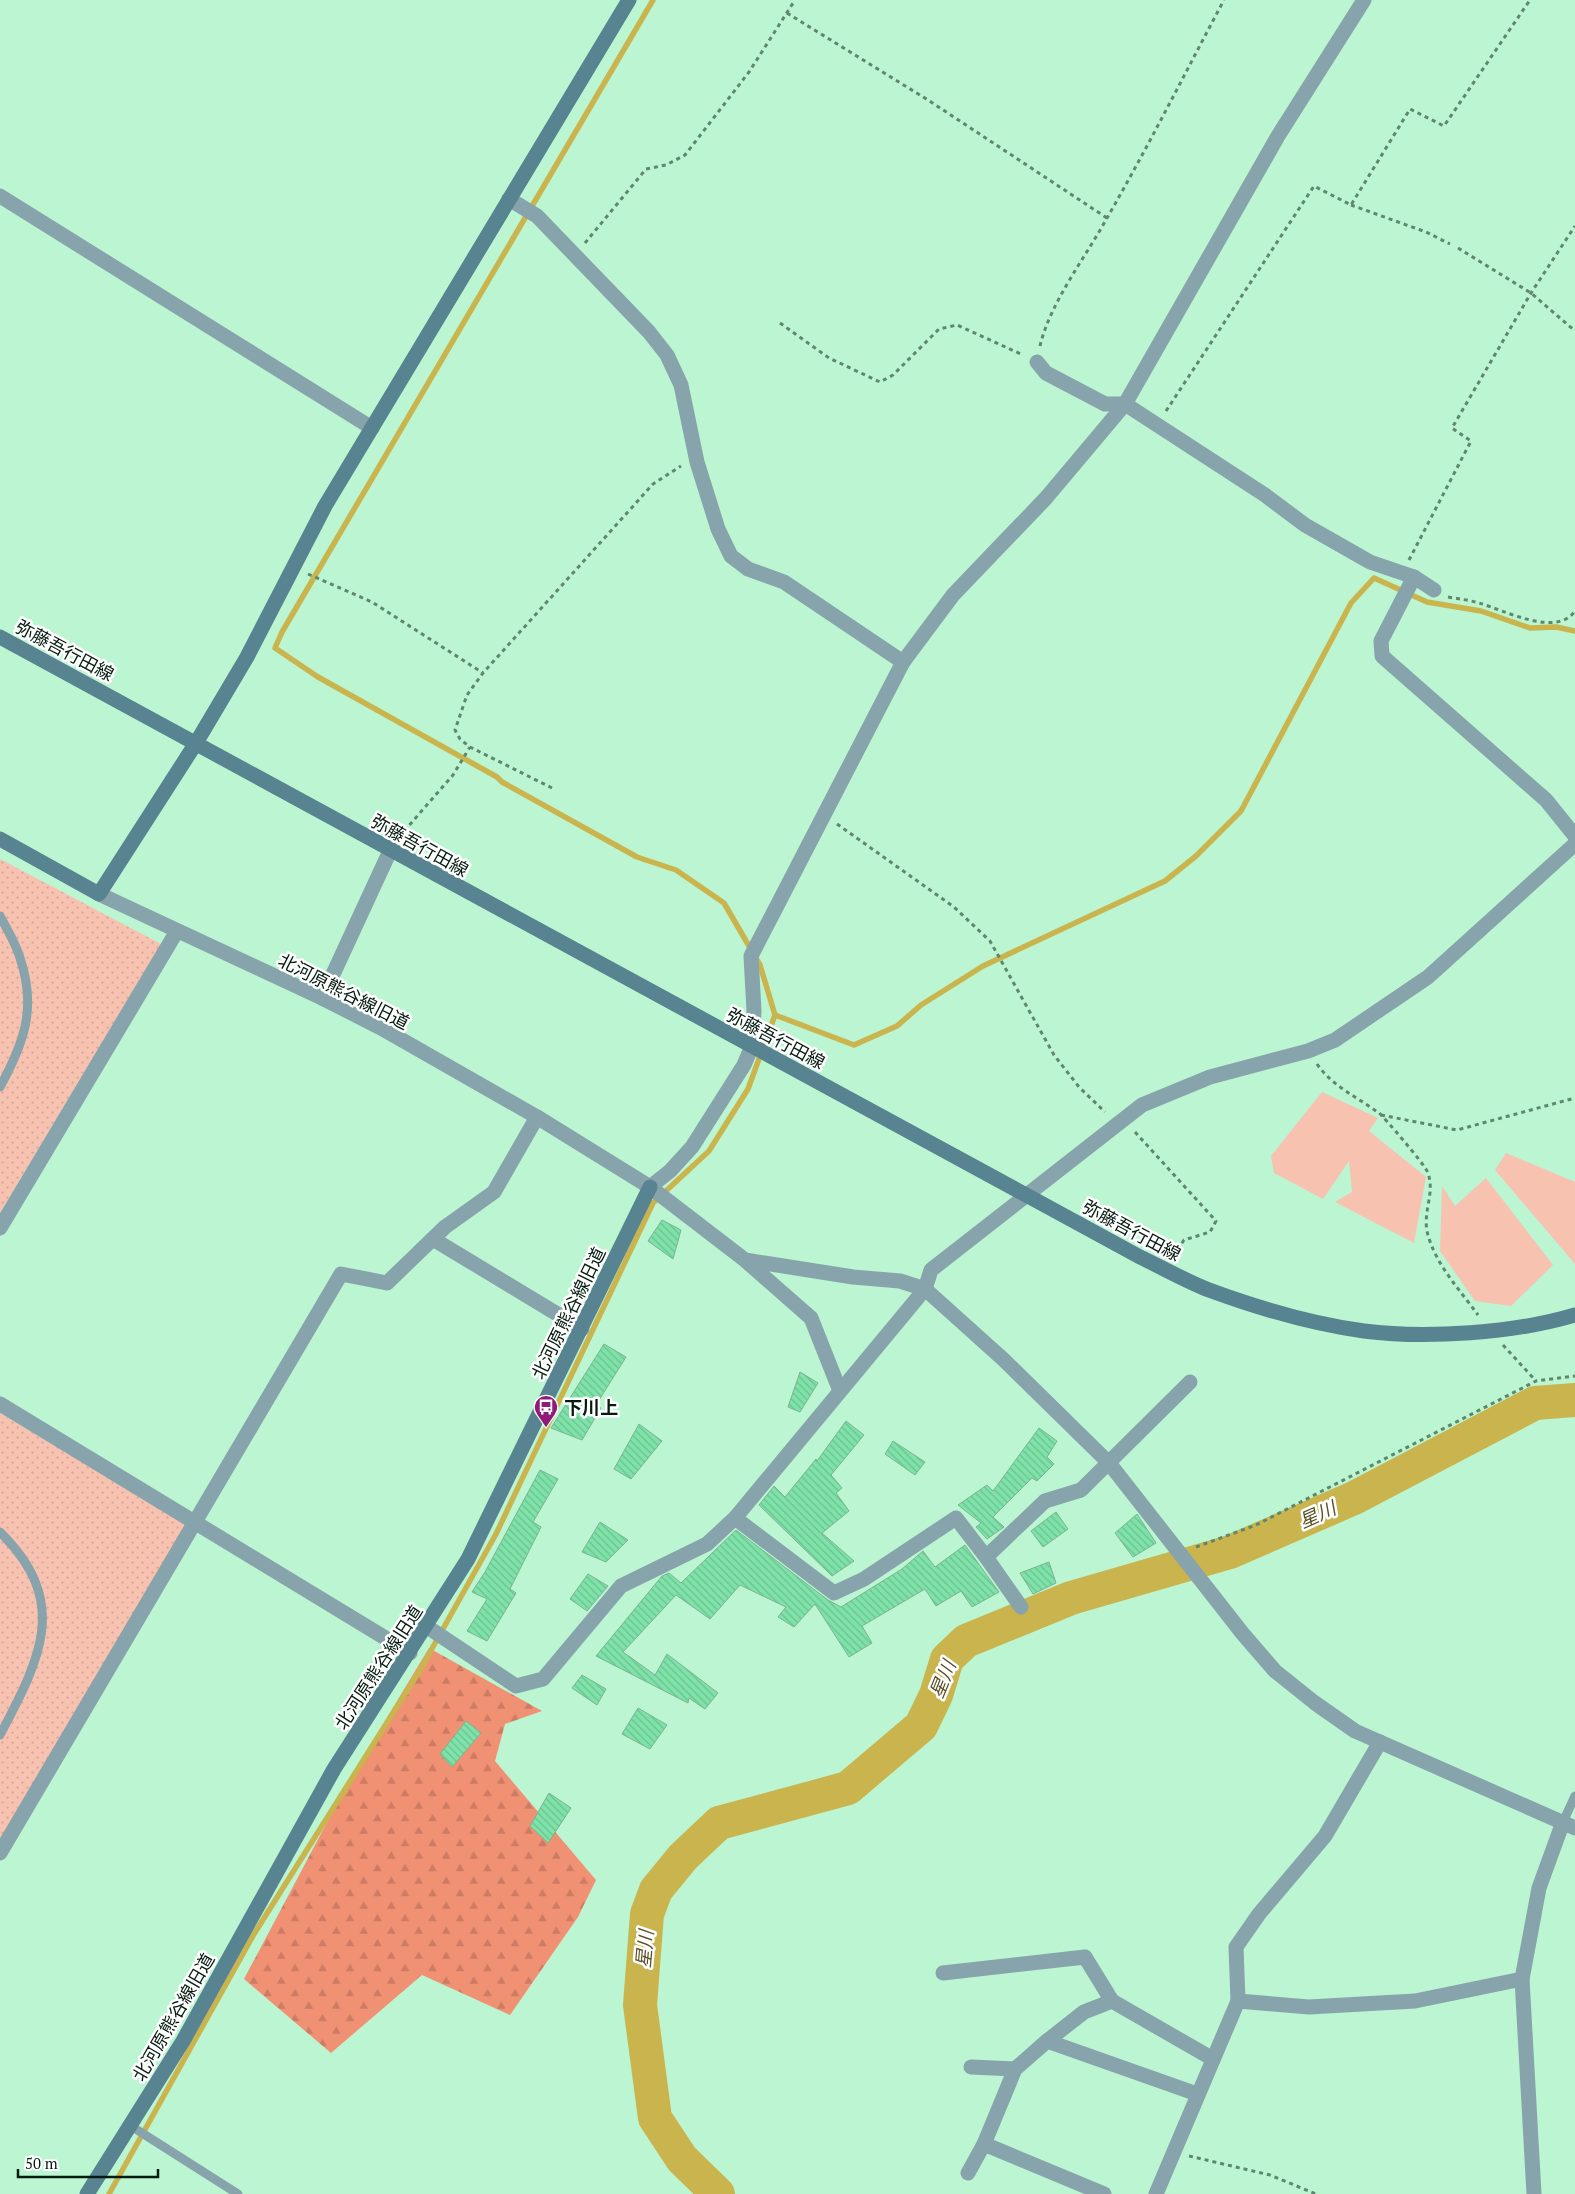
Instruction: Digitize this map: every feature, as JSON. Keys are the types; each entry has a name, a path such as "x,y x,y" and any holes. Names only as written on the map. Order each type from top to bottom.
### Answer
{"street":[{"path":"99,894 196,742 247,657 325,506 629,0"},
{"path":"840,1391 810,1318 745,1260 650,1188 670,1171 692,1147 744,1065 752,1046 754,1011 751,956 903,662 953,595 1046,498 1125,404 1278,136 1364,0"},
{"path":"0,196 372,428"},
{"path":"510,198 537,216 649,332 667,355 681,385 696,462 718,529 731,556 748,569 784,582 903,662"},
{"path":"1037,362 1046,373 1105,404 1125,404 1265,495 1305,525 1370,562 1408,575 1434,590"},
{"path":"1408,575 1381,641 1382,656 1546,800 1575,836"},
{"name":"弥藤吾行田線","path":"0,637 1028,1196 1166,1270 1208,1289 1263,1308 1364,1331 1428,1333 1489,1331 1559,1320 1575,1315"},
{"name":"北河原熊谷線旧道","path":"0,839 99,894 322,998 381,1028 536,1117 650,1188 468,1559 334,1770 183,2041 87,2194"},
{"path":"426,1626 516,1686 543,1679 621,1586 707,1544 735,1518 925,1289 931,1270 1142,1106 1210,1077 1308,1051 1335,1040 1428,977 1575,844"},
{"path":"322,998 390,850"},
{"path":"0,1228 177,931"},
{"path":"0,1853 341,1274 386,1283 445,1227 494,1192 536,1117"},
{"path":"433,1239 582,1329"},
{"path":"745,1260 853,1277 900,1281 925,1289 1004,1360 1109,1463 1274,1671 1355,1731 1569,1825 1539,1888 1522,1979 1534,2194"},
{"path":"986,1557 1045,1501 1082,1490 1190,1382"},
{"path":"0,1404 410,1653"},
{"path":"735,1518 834,1593 864,1579 956,1518 1021,1606"},
{"path":"1156,2194 1238,2001 1236,1947 1259,1914 1325,1836 1380,1742"},
{"path":"943,1973 1085,1957 1112,2001 1213,2059"},
{"path":"1238,2001 1309,2007 1415,2001 1522,1979"},
{"path":"968,2173 984,2144 1015,2069 1084,2012 1112,2001"},
{"path":"1047,2041 1197,2094"},
{"path":"971,2068 1015,2069"},
{"path":"984,2144 1104,2194"}],"lane":[{"path":"0,916 20,957 29,995 25,1036 0,1087"},
{"path":"0,1532 15,1546 29,1567 39,1592 44,1617 42,1641 30,1673 0,1735"},
{"path":"1569,1825 1575,1796"},
{"path":"131,2126 238,2194"}],"path":[{"path":"575,256 646,169 666,165 685,155 749,72 795,0"},
{"path":"780,324 829,358 880,382 893,375 939,329 957,325 1037,362 1044,331 1052,314 1107,218 1224,0"},
{"path":"1351,205 1410,109 1444,126 1530,0"},
{"path":"787,14 928,100 1107,218"},
{"path":"1157,425 1314,186 1351,205 1426,232 1450,244"},
{"path":"1408,575 1471,441 1452,428 1531,294 1575,226"},
{"path":"1458,248 1531,294 1575,331"},
{"path":"552,788 470,747 460,739 455,730 467,695 483,673 653,484 678,468 696,462"},
{"path":"293,568 372,602 483,673"},
{"path":"1434,590 1447,596 1480,603 1524,619 1558,622 1570,618 1575,612"},
{"path":"390,850 403,831 453,774 470,747"},
{"path":"824,815 954,907 990,941 1054,1055 1079,1087 1121,1122 1216,1221 1210,1232 1184,1240 1166,1270"},
{"path":"1308,1051 1326,1078 1381,1115 1427,1170 1431,1189 1426,1210 1427,1232 1441,1264 1489,1331 1536,1381"},
{"path":"1381,1115 1457,1130 1575,1098"},
{"path":"1181,1553 1256,1524 1536,1381 1575,1376"},
{"path":"1173,2152 1270,2175 1316,2194"}],"shaded area":[{"path":"0,859 161,944 0,1213"},
{"path":"1322,1092 1378,1118 1369,1131 1426,1177 1414,1243 1335,1202 1352,1192 1349,1161 1323,1199 1274,1173 1271,1156"},
{"path":"1506,1153 1575,1182 1575,1264 1495,1170"},
{"path":"1486,1178 1553,1265 1511,1306 1475,1301 1440,1251 1442,1186 1455,1206"},
{"path":"0,1413 188,1524 0,1839"}],"green space":[{"path":"429,1648 542,1711 505,1724 495,1761 596,1880 578,1917 510,2015 422,1975 331,2053 244,1979 350,1779"}],"building":[{"path":"662,1220 681,1230 673,1259 648,1241"},
{"path":"604,1344 626,1357 596,1405 601,1408 582,1440 551,1428"},
{"path":"800,1372 818,1383 800,1412 788,1407"},
{"path":"846,1421 864,1435 831,1475 842,1488 836,1493 849,1511 822,1533 854,1561 832,1576 759,1505 774,1486 785,1497 816,1459 817,1461"},
{"path":"639,1424 662,1441 631,1479 614,1469"},
{"path":"1039,1428 1057,1441 1047,1457 1054,1464 1037,1481 1032,1478 993,1517 1004,1527 987,1539 976,1527 981,1523 958,1505 987,1485 993,1491"},
{"path":"893,1441 925,1462 915,1475 885,1454"},
{"path":"540,1470 558,1479 533,1522 541,1527 510,1589 516,1593 487,1641 467,1631 487,1599 472,1592 485,1572"},
{"path":"1056,1512 1068,1529 1043,1547 1031,1531"},
{"path":"1137,1514 1156,1543 1133,1557 1115,1533"},
{"path":"600,1522 628,1540 606,1562 582,1552"},
{"path":"736,1530 828,1600 841,1607 902,1569 923,1551 935,1567 965,1545 999,1592 972,1607 961,1591 936,1606 925,1589 862,1626 872,1643 849,1657 815,1604 794,1627 778,1617 786,1607 740,1585 710,1619 676,1595 623,1652 655,1675 667,1654 718,1693 705,1709 689,1698 688,1703 596,1656 662,1576 669,1573 681,1583"},
{"path":"1049,1562 1056,1583 1033,1594 1020,1573"},
{"path":"588,1574 608,1586 587,1611 570,1599"},
{"path":"582,1675 606,1689 597,1705 572,1688"},
{"path":"638,1708 667,1725 650,1749 622,1734"},
{"path":"466,1721 481,1733 452,1767 440,1754"},
{"path":"549,1793 571,1808 548,1843 530,1826"}],"waterway":[{"path":"109,2194 254,1934 420,1670 496,1534 653,1203 709,1151 748,1089 775,1015 760,965 724,903 676,870 637,857 318,677 275,648 282,632 653,0"},
{"path":"775,1015 854,1045 897,1026 921,1005 983,966 1165,881 1196,856 1241,811 1351,603 1374,578 1427,602 1481,611 1530,628 1556,627 1575,631"},
{"name":"星川","path":"718,2194 682,2159 655,2118 640,2005 647,1914 656,1890 683,1857 719,1823 848,1788 921,1726 936,1695 947,1659 966,1641 1071,1598 1230,1552 1354,1498 1535,1403 1575,1400"}],"place":[{"name":"下川上","path":"546,1428"}]}
